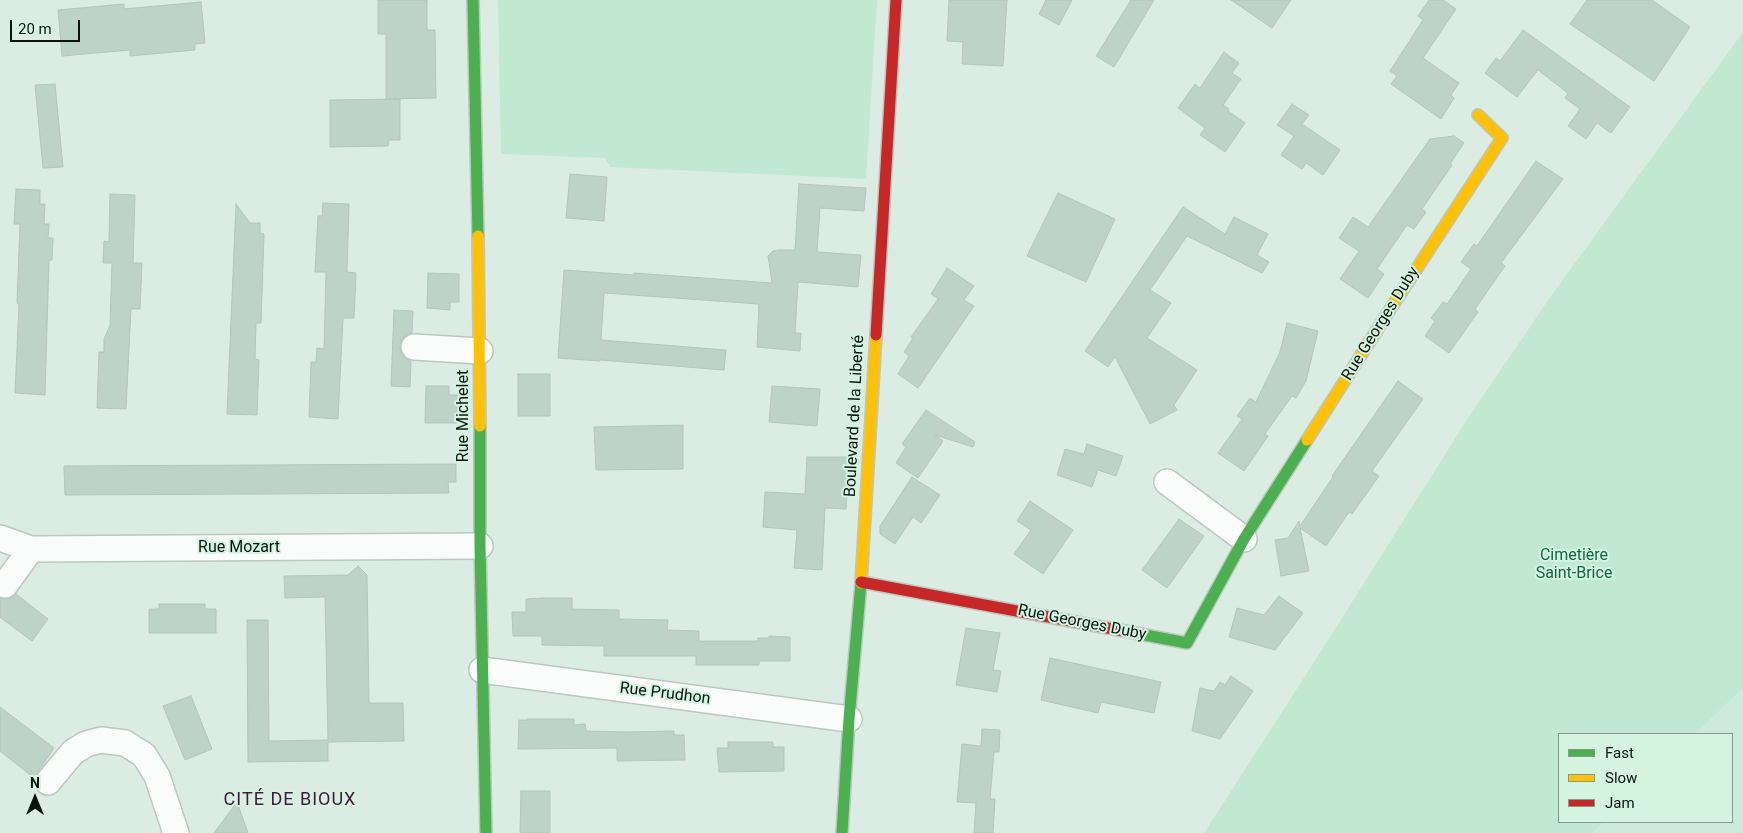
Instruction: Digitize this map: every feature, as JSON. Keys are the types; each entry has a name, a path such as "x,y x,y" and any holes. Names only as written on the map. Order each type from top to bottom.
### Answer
{"street":[{"name":"Rue Michelet","path":"472,0 480,351 480,546 486,833"},
{"name":"Boulevard de la Liberté","path":"842,833 849,718 861,582 896,0"},
{"name":"Rue Georges Duby","path":"861,582 1186,643 1244,539 1502,138 1478,115"},
{"path":"414,347 480,351"},
{"path":"1167,482 1244,539"},
{"name":"Rue Mozart","path":"0,538 31,549 480,546"},
{"path":"5,585 31,549"},
{"name":"Rue Prudhon","path":"482,670 849,718"},
{"path":"48,782 73,752 86,744 101,740 124,743 144,756 158,776 176,833"}],"shaded area":[{"path":"1743,688 1743,833 1593,833 1603,823 1733,823 1733,733 1696,733"}],"green space":[{"path":"498,0 877,0 866,179 610,167 605,158 501,154"},
{"name":"Cimetière Saint-Brice","path":"1743,32 1743,688 1696,733 1558,733 1558,823 1603,823 1593,833 1204,833 1468,418 1551,296"}],"building":[{"path":"378,0 427,0 427,30 435,30 436,98 386,99 386,34 378,34"},
{"path":"949,0 1007,0 1003,66 962,64 963,42 947,41"},
{"path":"1046,0 1072,0 1059,25 1039,14"},
{"path":"1131,0 1154,0 1114,67 1096,56"},
{"path":"1231,0 1291,0 1272,28"},
{"path":"1429,0 1443,0 1456,9 1423,58 1459,83 1451,95 1454,98 1441,119 1391,84 1397,76 1390,71 1423,20 1418,16"},
{"path":"1587,0 1652,0 1690,27 1654,81 1570,24"},
{"path":"201,2 205,43 195,44 195,50 130,56 130,50 62,56 58,10 124,4 124,9"},
{"path":"1523,30 1630,107 1611,133 1597,123 1586,139 1568,126 1580,109 1565,98 1568,93 1538,70 1517,97 1485,73 1496,58 1500,61"},
{"path":"1224,52 1239,63 1232,73 1241,79 1223,105 1245,123 1225,152 1200,135 1205,128 1178,108 1195,84 1200,88"},
{"path":"55,84 63,167 43,168 35,85"},
{"path":"400,99 400,140 389,140 388,146 330,147 330,100"},
{"path":"1292,104 1309,115 1302,124 1340,150 1323,175 1306,163 1302,169 1281,155 1294,136 1277,125"},
{"path":"1454,136 1464,143 1450,164 1452,165 1422,209 1426,212 1414,229 1407,225 1377,269 1384,274 1368,298 1340,279 1359,251 1339,238 1353,217 1368,227 1430,139"},
{"path":"1536,161 1563,179 1501,263 1505,266 1475,309 1478,312 1449,353 1425,336 1435,321 1431,318 1443,302 1447,304 1471,269 1461,262 1474,244 1477,246"},
{"path":"570,174 607,177 604,221 566,218"},
{"path":"799,184 866,188 864,211 820,208 817,252 861,255 858,287 798,282 795,333 801,333 800,351 757,347 759,304 604,293 601,340 726,350 724,370 558,358 564,270 772,283 768,256 773,251 795,250"},
{"path":"16,189 40,190 40,204 45,204 44,224 49,224 48,238 53,238 52,260 49,260 45,395 15,393 20,224 14,224"},
{"path":"1058,193 1115,219 1086,282 1027,256"},
{"path":"110,194 135,195 133,263 142,263 140,309 131,309 126,409 97,408 99,352 104,352 104,339 110,325 112,263 103,263 104,241 109,242"},
{"path":"323,203 349,204 347,272 356,273 354,318 343,318 338,419 309,417 311,362 316,362 317,348 324,349 326,272 315,272 318,216 322,216"},
{"path":"236,204 250,223 260,223 260,233 264,234 261,323 256,323 255,359 259,360 257,415 227,414"},
{"path":"1183,207 1225,234 1234,217 1268,234 1257,255 1269,262 1262,273 1187,236 1150,290 1171,303 1147,338 1197,370 1174,405 1177,410 1150,424 1115,357 1108,367 1085,351"},
{"path":"947,268 974,286 964,300 974,306 918,388 898,374 909,356 904,352 913,338 911,337 938,299 931,294"},
{"path":"428,273 459,274 459,302 450,302 450,310 427,308"},
{"path":"394,310 413,311 412,333 407,334 402,339 400,347 401,354 411,361 410,387 391,386"},
{"path":"1287,323 1318,331 1306,381 1296,398 1292,396 1265,434 1268,436 1244,471 1218,453 1242,419 1237,416 1250,398 1256,402 1280,352"},
{"path":"518,374 550,374 550,416 518,416"},
{"path":"1398,381 1423,399 1372,471 1379,476 1352,514 1349,512 1326,546 1300,528 1309,571 1281,576 1275,540 1288,538 1299,521 1300,526"},
{"path":"426,386 449,386 449,395 458,395 457,423 425,423"},
{"path":"772,386 820,389 817,426 769,422"},
{"path":"926,410 975,442 973,447 935,435 943,441 918,478 896,463 906,447 902,444"},
{"path":"683,425 683,469 596,470 594,427"},
{"path":"1087,444 1123,456 1116,476 1098,470 1092,487 1057,475 1065,449 1084,454"},
{"path":"807,457 849,457 846,509 825,508 822,570 794,568 797,530 763,527 765,492 805,494"},
{"path":"456,464 456,482 448,482 449,493 65,495 64,466"},
{"path":"912,477 940,495 921,523 913,517 895,544 880,534 880,526"},
{"path":"1030,501 1073,530 1043,574 1014,554 1031,530 1017,521"},
{"path":"1179,519 1204,536 1167,588 1142,570"},
{"path":"358,566 367,575 369,703 403,703 404,741 328,742 328,761 248,762 247,620 268,620 269,741 328,740 325,597 285,598 284,576 348,575"},
{"path":"16,594 48,619 32,641 0,617 0,598 10,598"},
{"path":"1279,596 1303,613 1275,650 1229,637 1237,608 1264,615"},
{"path":"572,598 572,609 619,610 619,619 668,620 667,630 699,631 699,641 758,641 758,638 769,638 769,636 790,637 790,661 759,661 759,665 696,665 696,656 604,656 604,646 542,645 542,636 513,636 512,612 526,612 526,599"},
{"path":"159,604 205,604 205,609 216,609 216,633 149,633 149,609 159,609"},
{"path":"966,628 1000,633 993,670 1001,671 997,692 956,685"},
{"path":"1050,658 1161,682 1154,713 1101,702 1098,713 1041,700"},
{"path":"1231,676 1253,691 1220,739 1192,731 1200,688 1214,691 1220,682 1225,685"},
{"path":"191,696 212,749 185,760 163,706"},
{"path":"0,707 54,748 34,778 0,751"},
{"path":"574,719 574,725 585,724 586,731 674,731 674,735 684,735 685,760 617,761 617,748 518,749 519,720"},
{"path":"982,729 1000,730 999,752 994,752 990,799 995,799 993,833 974,833 976,803 957,802 962,744 981,746"},
{"path":"728,742 773,742 773,747 784,747 784,771 719,772 717,748 728,748"},
{"path":"521,791 550,791 550,833 520,833"},
{"path":"237,802 248,833 214,833"}],"traffic: fast":[{"path":"473,0 478,236"},
{"path":"480,426 480,546 486,833"},
{"path":"1140,634 1187,643 1244,539 1307,440"},
{"path":"842,833 849,719 861,583"}],"traffic: slow":[{"path":"1307,440 1502,138 1478,115"},
{"path":"478,236 480,426"},
{"path":"861,583 876,335"}],"traffic: jam":[{"path":"876,335 896,0"},
{"path":"861,582 1140,634"}],"district":[{"name":"CITÉ DE BIOUX","path":"290,800"}]}
